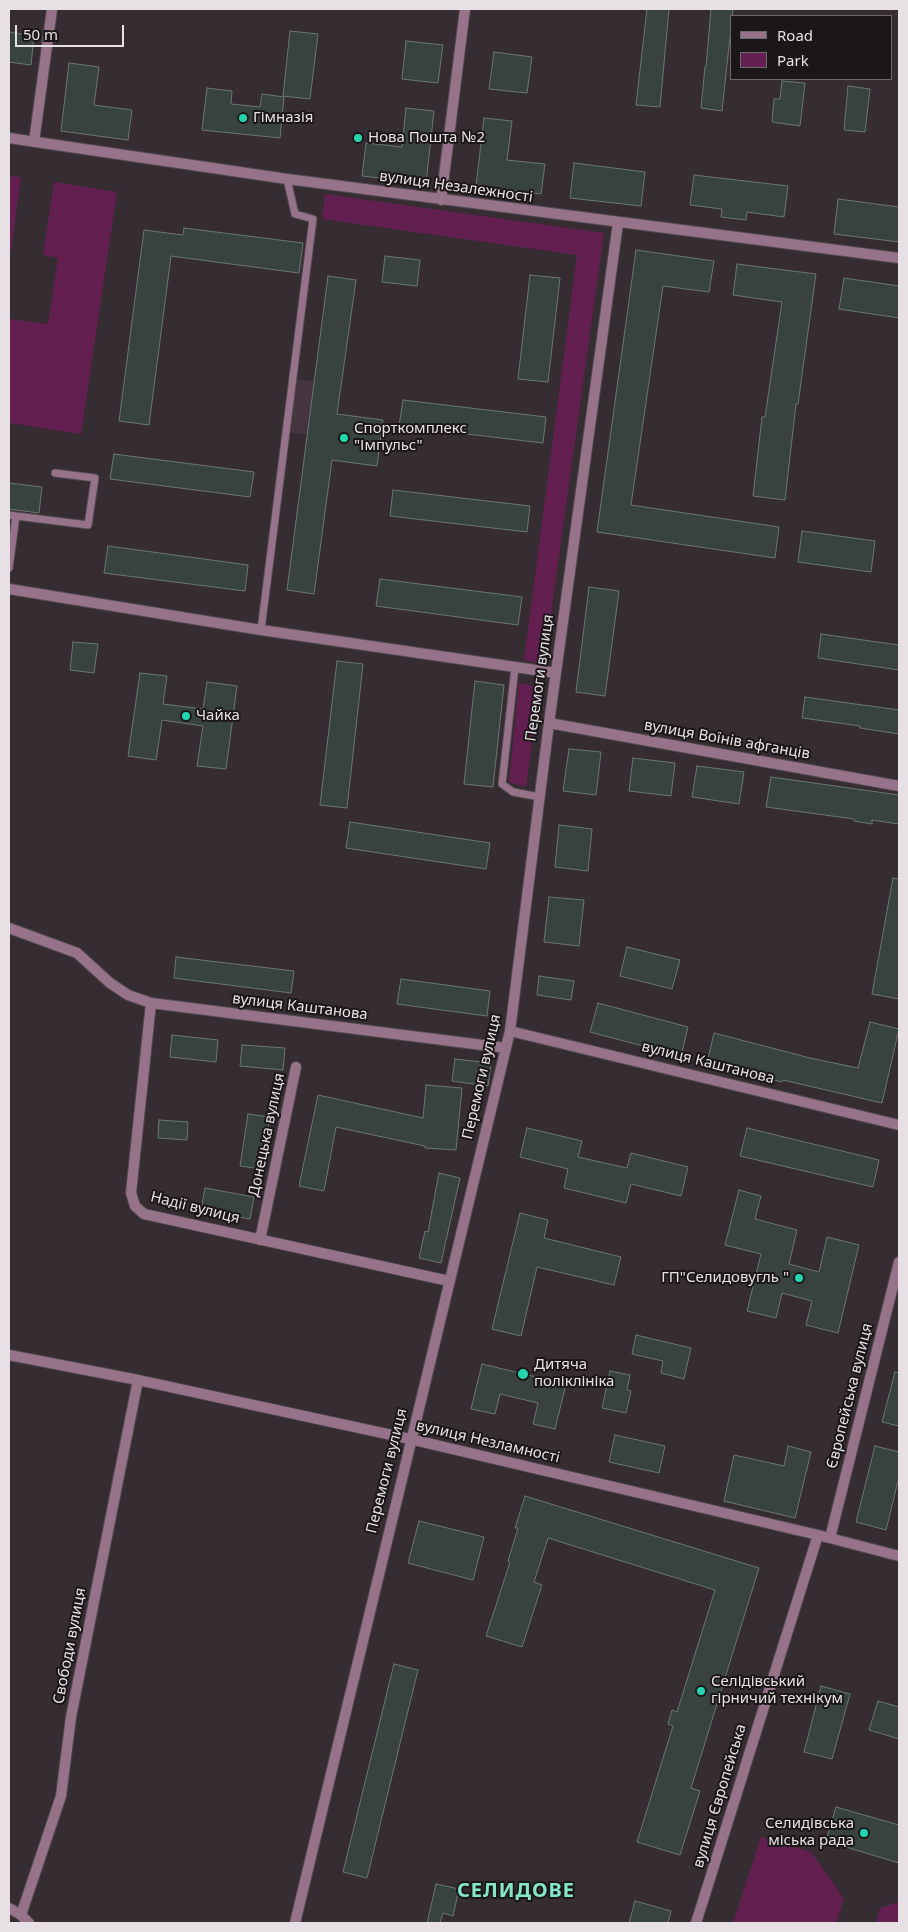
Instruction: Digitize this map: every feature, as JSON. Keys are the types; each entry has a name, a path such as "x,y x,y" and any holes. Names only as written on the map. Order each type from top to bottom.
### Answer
{"street":[{"path":"34,142 52,9"},
{"path":"441,200 465,9"},
{"name":"вулиця Незалежності","path":"9,138 441,200 899,258"},
{"name":"Перемоги вулиця","path":"294,1923 510,1030 549,723 618,223"},
{"path":"9,590 261,630 556,673"},
{"name":"вулиця Воїнів афганців","path":"549,723 899,786"},
{"name":"вулиця Каштанова","path":"9,928 77,953 110,983 128,995 151,1003 506,1048"},
{"name":"Надії вулиця","path":"151,1003 131,1193 135,1206 144,1214 449,1282"},
{"name":"вулиця Каштанова","path":"510,1030 899,1125"},
{"name":"Донецька вулиця","path":"260,1240 296,1067"},
{"name":"Європейська вулиця","path":"830,1538 899,1262"},
{"name":"вулиця Незламності","path":"9,1355 138,1380 410,1439 818,1535 899,1556"},
{"name":"Свободи вулиця","path":"21,1915 61,1796 71,1718 138,1380"},
{"name":"вулиця Європейська","path":"696,1923 818,1535"},
{"path":"9,1908 21,1915 29,1923"}],"lane":[{"path":"261,630 312,219 295,214 287,179"},
{"path":"9,568 12,516 88,525 95,478 55,473"},
{"path":"514,667 502,784 513,792 540,797"}],"shaded area":[{"path":"292,378 337,385 330,437 285,432"}],"green space":[{"path":"9,176 21,177 11,251 9,250"},
{"path":"54,182 117,192 81,434 9,423 9,319 48,324 58,258 43,255"},
{"path":"325,194 604,233 544,664 524,660 577,255 322,219"},
{"path":"519,683 539,687 526,787 509,782"},
{"path":"761,1837 811,1852 844,1899 836,1923 733,1923"},
{"path":"899,1902 899,1923 876,1923 880,1908"}],"building":[{"path":"647,9 669,9 660,107 636,105"},
{"path":"711,9 733,9 732,15 730,15 730,37 722,111 701,108"},
{"path":"290,31 318,34 310,99 283,96"},
{"path":"9,32 34,36 31,65 9,62"},
{"path":"406,41 443,45 438,83 402,79"},
{"path":"494,52 532,57 527,93 489,89"},
{"path":"69,63 99,67 94,105 132,110 128,140 61,131"},
{"path":"782,81 805,83 800,126 772,122 774,99 780,99"},
{"path":"848,86 870,89 865,132 844,130"},
{"name":"Гімназія","path":"207,88 232,91 231,104 260,107 262,94 284,97 280,138 202,130"},
{"path":"406,108 434,111 426,183 362,176 366,143 402,147"},
{"path":"484,118 512,121 507,160 545,164 541,194 476,186"},
{"path":"574,163 645,172 641,206 570,198"},
{"path":"694,175 788,186 784,217 747,212 746,220 721,217 722,209 690,205"},
{"path":"838,199 899,207 899,242 834,234"},
{"path":"184,228 303,243 299,273 171,256 149,425 119,421 144,230 183,235"},
{"path":"636,250 714,261 709,292 663,286 631,505 779,527 775,558 597,532"},
{"path":"385,256 420,260 417,286 382,282"},
{"path":"737,264 816,274 798,404 796,404 785,500 753,496 762,417 765,417 782,302 733,295"},
{"path":"530,275 560,278 548,382 518,379"},
{"path":"328,276 356,280 337,414 383,420 377,466 332,460 314,594 287,590"},
{"path":"844,278 899,286 899,318 839,309"},
{"path":"403,400 546,417 543,443 399,426"},
{"path":"114,454 254,472 250,497 110,479"},
{"path":"9,483 42,487 39,513 9,509"},
{"path":"393,490 530,506 527,532 390,516"},
{"path":"802,531 875,541 871,572 798,562"},
{"path":"108,546 248,565 245,591 104,573"},
{"path":"380,579 522,597 518,625 376,606"},
{"path":"589,587 619,591 605,696 576,692"},
{"path":"821,634 899,645 899,670 818,658"},
{"path":"73,642 98,644 94,673 70,670"},
{"path":"337,661 363,664 347,808 320,805"},
{"path":"140,673 167,676 163,704 203,709 207,682 237,686 226,769 197,766 203,726 162,720 156,760 128,756"},
{"path":"475,681 504,685 493,787 464,784"},
{"path":"805,697 899,710 899,734 860,728 860,726 802,718"},
{"path":"569,749 601,752 596,795 563,791"},
{"path":"633,758 675,763 671,796 629,791"},
{"path":"697,766 744,772 739,804 692,797"},
{"path":"771,777 899,795 899,824 872,820 872,824 854,821 854,819 766,807"},
{"path":"350,822 490,843 486,869 346,848"},
{"path":"559,825 592,829 588,871 555,867"},
{"path":"893,878 899,879 899,999 872,994"},
{"path":"549,897 584,900 579,946 544,942"},
{"path":"627,947 680,960 672,989 620,976"},
{"path":"176,957 294,971 291,993 174,978"},
{"path":"539,976 574,981 571,1000 537,995"},
{"path":"401,979 490,991 487,1016 397,1004"},
{"path":"598,1003 688,1027 681,1056 590,1032"},
{"path":"870,1022 899,1029 882,1103 783,1080 782,1082 707,1063 714,1033 810,1058 858,1068"},
{"path":"172,1035 218,1040 216,1062 170,1057"},
{"path":"242,1045 285,1048 283,1070 240,1066"},
{"path":"455,1059 491,1063 488,1086 452,1081"},
{"path":"426,1085 462,1088 456,1150 425,1148 425,1146 336,1127 324,1191 299,1186 318,1095 423,1118"},
{"path":"248,1114 270,1117 262,1169 240,1166"},
{"path":"159,1120 188,1122 187,1140 158,1138"},
{"path":"527,1128 582,1141 578,1157 627,1168 631,1153 688,1167 681,1196 631,1184 626,1203 564,1188 568,1169 520,1157"},
{"path":"747,1128 879,1160 873,1187 740,1156"},
{"path":"439,1173 460,1178 441,1263 419,1258 425,1231 428,1232"},
{"path":"205,1188 254,1197 250,1219 201,1210"},
{"path":"739,1190 761,1196 755,1219 797,1230 789,1264 819,1272 827,1237 859,1245 838,1333 806,1325 812,1301 782,1293 776,1318 747,1311 761,1254 725,1245"},
{"path":"520,1213 548,1220 544,1238 621,1257 614,1285 537,1267 521,1336 492,1329"},
{"path":"636,1335 691,1348 684,1379 661,1373 663,1361 632,1354"},
{"path":"482,1364 566,1384 555,1429 533,1424 538,1403 500,1394 495,1414 471,1409"},
{"path":"610,1371 630,1375 627,1390 631,1391 626,1413 602,1408"},
{"path":"895,1372 899,1373 899,1426 882,1422"},
{"path":"615,1435 665,1446 659,1473 609,1462"},
{"path":"788,1446 811,1452 795,1518 724,1501 734,1455 784,1466"},
{"path":"875,1446 899,1452 899,1477 886,1530 856,1522"},
{"path":"525,1496 759,1568 691,1788 700,1791 680,1855 637,1842 673,1726 668,1724 672,1710 677,1712 715,1590 548,1538 534,1582 542,1585 522,1647 486,1636 510,1562 508,1561 518,1528 515,1528"},
{"path":"419,1521 484,1537 473,1580 408,1563"},
{"path":"394,1664 418,1670 367,1878 343,1872"},
{"path":"821,1686 850,1694 832,1759 804,1752"},
{"path":"878,1701 899,1707 899,1739 869,1730"},
{"name":"Селидівська міська рада","path":"836,1807 899,1825 899,1863 826,1841"},
{"path":"436,1884 459,1889 453,1916 443,1913 440,1923 427,1923"},
{"path":"635,1901 671,1911 668,1923 629,1923"}],"place":[{"name":"Гімназія","path":"243,118"},
{"name":"Нова Пошта №2","path":"358,138"},
{"name":"Спорткомплекс \"Імпульс\"","path":"344,438"},
{"name":"Чайка","path":"186,716"},
{"name":"ГП\"Селидовугль \"","path":"799,1278"},
{"name":"Дитяча поліклініка","path":"523,1374"},
{"name":"Селідівський гірничий технікум","path":"701,1691"},
{"name":"Селидівська міська рада","path":"864,1833"}],"district":[{"name":"СЕЛИДОВЕ","path":"516,1891"}]}
